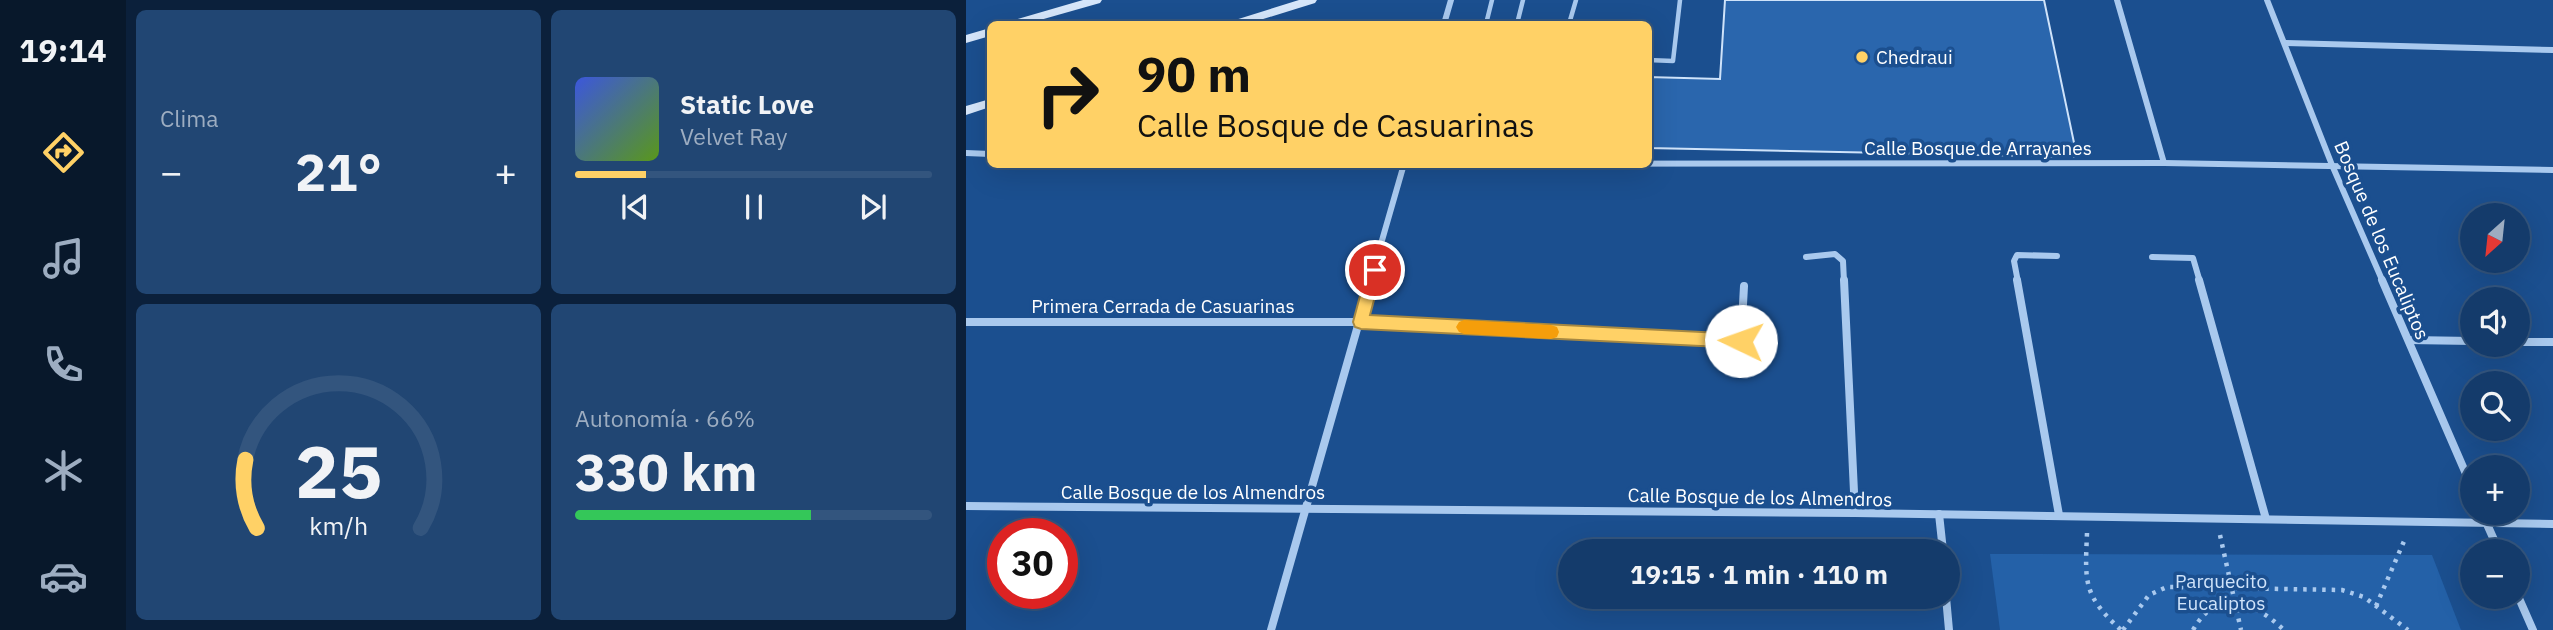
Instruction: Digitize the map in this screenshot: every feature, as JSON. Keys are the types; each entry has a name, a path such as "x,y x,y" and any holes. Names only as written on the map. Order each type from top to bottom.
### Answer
{"main road":[{"path":"1025,21 1096,0"},
{"path":"1246,21 1311,0"},
{"path":"966,39 987,33"},
{"path":"966,111 987,104"}],"street":[{"path":"1445,21 1451,0"},
{"path":"2117,0 2164,163"},
{"name":"Bosque de los Eucaliptos","path":"2266,0 2286,43 2332,165 2460,460"},
{"path":"2286,43 2553,50"},
{"path":"966,153 987,154"},
{"name":"Calle Bosque de Arrayanes","path":"1652,164 2164,163 2553,170"},
{"path":"1271,630 1361,322 1402,168"},
{"path":"1805,257 1835,254 1843,261 1855,513"},
{"path":"2057,256 2017,255 2014,261 2059,516"},
{"path":"2152,257 2193,258 2266,519"},
{"name":"Primera Cerrada de Casuarinas","path":"966,323 1361,322 1741,341 1744,338 1744,286"},
{"path":"2409,340 2460,341"},
{"path":"2530,342 2553,342"},
{"name":"Calle Bosque de los Almendros","path":"966,506 1855,513 2460,522"},
{"path":"1939,514 1941,539"},
{"name":"Calle Bosque de los Almendros","path":"2530,524 2553,524"},
{"path":"1947,609 1949,630"},
{"path":"2524,609 2533,630"}],"lane":[{"path":"1487,21 1492,0"},
{"path":"1518,21 1523,0"},
{"path":"1570,21 1576,0"},
{"path":"1652,60 1673,61 1680,0"}],"path":[{"path":"2088,516 2085,584 2096,608 2122,630 2149,595 2168,587 2342,590 2364,597 2408,630"},
{"path":"2216,518 2241,630"},
{"path":"2376,606 2412,521"},
{"path":"2193,630 2198,618 2208,608 2223,602 2258,608 2284,630"}],"green space":[{"name":"Parquecito Eucaliptos","path":"1990,554 2432,555 2461,630 2000,630"}],"building":[{"path":"1725,0 2044,0 2077,157 1652,148 1652,77 1720,79"}],"slow traffic":[{"path":"1464,327 1551,332"}],"place":[{"name":"Chedraui","path":"1862,57"}],"route":[{"path":"1375,270 1361,322 1741,341"}]}
